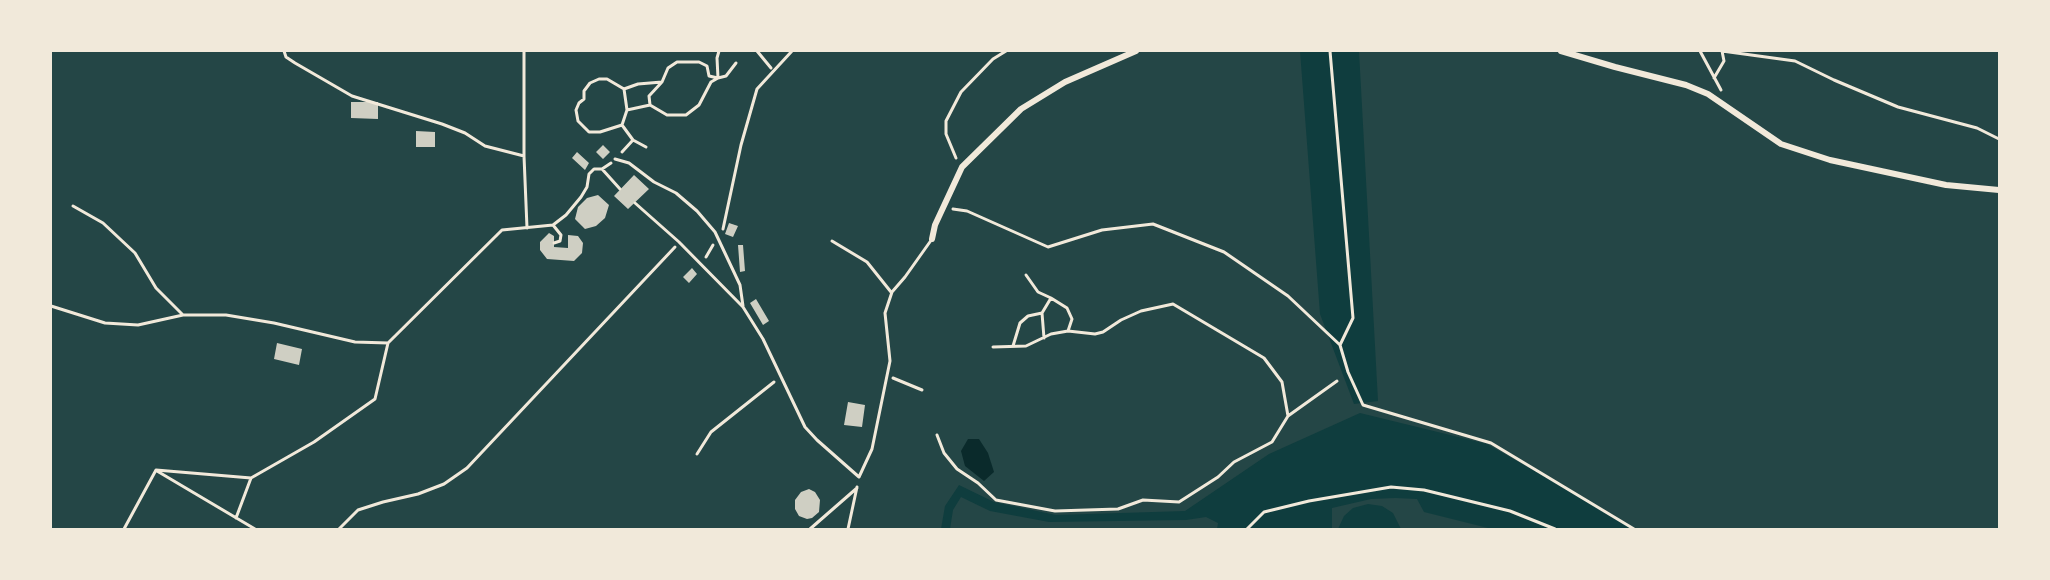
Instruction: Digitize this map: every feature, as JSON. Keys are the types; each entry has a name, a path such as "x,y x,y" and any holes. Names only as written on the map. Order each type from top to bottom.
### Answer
{"street":[{"path":"932,239 943,207 962,167 1021,109 1065,82 1136,51"},
{"path":"1561,51 1615,68 1686,85 1708,94 1781,144 1830,160 1946,185 1999,190"}],"lane":[{"path":"615,159 629,164 654,182 676,193 697,211 718,238 740,285 743,307"},
{"path":"635,203 680,242 743,307 762,339 806,428 860,477 872,449 890,361 885,313 892,292 932,239"},
{"path":"832,241 867,262 892,292"},
{"path":"1247,529 1264,512 1309,501 1391,487 1424,490 1510,511 1555,529"}],"path":[{"path":"284,51 286,57 295,63 352,96 450,127 465,133 485,146 525,156"},
{"path":"524,51 528,228"},
{"path":"718,78 719,51"},
{"path":"757,51 771,68"},
{"path":"702,264 723,228 741,145 757,89 792,51"},
{"path":"962,167 952,151 946,134 946,120 961,92 993,59 1006,51"},
{"path":"1330,51 1353,318 1340,345"},
{"path":"1700,51 1731,110"},
{"path":"1714,78 1722,68 1724,61 1722,51 1795,61 1898,107 1977,128 1999,139"},
{"path":"650,105 649,96 662,82 668,68 677,62 699,62 707,66 709,76 718,78"},
{"path":"627,110 650,105 667,115 686,115 699,105 711,82 726,76 736,63"},
{"path":"622,125 600,132 589,132 578,120 576,110 579,103 585,99 585,91 590,83 598,79 607,79 624,89"},
{"path":"624,89 638,84 662,82"},
{"path":"622,125 627,110 624,89"},
{"path":"622,125 633,141 645,147"},
{"path":"156,470 251,478 314,442 375,399 388,343 502,230 553,225 566,215 581,197 587,187 588,174 594,169 602,169 633,141"},
{"path":"602,169 620,189"},
{"path":"72,206 103,223 135,253 156,288 183,315"},
{"path":"943,207 967,211 1048,247 1102,230 1154,224 1224,252 1288,296 1340,345 1348,372 1363,405 1491,442 1634,529"},
{"path":"553,225 561,235 560,241 554,243"},
{"path":"339,529 358,510 382,501 418,494 444,484 468,468 680,242"},
{"path":"1026,275 1038,292 1067,308 1072,319 1068,332"},
{"path":"1044,338 1042,313 1050,298"},
{"path":"993,347 1026,346 1051,334 1068,332 1095,334 1141,311 1173,304 1264,358 1282,382 1288,416"},
{"path":"51,306 105,323 138,325 183,315 226,315 274,323 355,342 388,343"},
{"path":"1013,346 1020,323 1028,316 1042,313"},
{"path":"886,375 922,390"},
{"path":"697,454 711,432 781,378"},
{"path":"937,435 944,453 957,469 978,483 996,500 1055,511 1118,509 1143,500 1179,501 1218,477 1234,462 1272,442 1288,416 1337,381"},
{"path":"156,470 255,529"},
{"path":"124,529 156,470"},
{"path":"848,529 860,477"},
{"path":"236,518 251,478"},
{"path":"810,529 857,488"}],"shaded area":[{"path":"51,51 1300,51 1320,314 1354,404 1378,401 1359,51 1999,51 1999,529 1637,529 1487,444 1360,413 1269,454 1185,511 1056,515 994,502 959,485 945,506 941,529 51,529"},
{"path":"968,439 979,439 988,453 994,472 984,481 965,466 961,451"},
{"path":"961,497 990,511 1049,522 1186,520 1206,517 1218,523 1217,529 950,529 953,510"},
{"path":"1371,499 1417,499 1424,512 1492,529 1401,529 1393,513 1382,506 1368,504 1353,508 1344,516 1338,529 1332,529 1332,508"}],"building":[{"path":"351,102 378,102 378,119 351,118"},
{"path":"416,131 435,132 435,147 416,147"},
{"path":"603,145 610,152 603,159 596,152"},
{"path":"577,152 589,163 585,170 572,158"},
{"path":"634,175 649,189 628,209 614,196"},
{"path":"598,195 609,205 605,218 596,226 585,229 575,219 578,207 587,198"},
{"path":"729,223 738,226 733,237 725,234"},
{"path":"549,233 554,236 554,247 568,248 568,235 578,236 583,243 582,253 574,261 547,259 540,250 540,242"},
{"path":"738,245 743,245 745,271 740,272"},
{"path":"692,268 697,274 689,283 683,277"},
{"path":"756,299 769,321 763,325 750,303"},
{"path":"277,343 302,349 299,365 274,359"},
{"path":"848,402 865,405 862,427 844,425"},
{"path":"809,489 815,492 820,500 819,512 807,519 799,516 795,509 795,500 801,492"}]}
